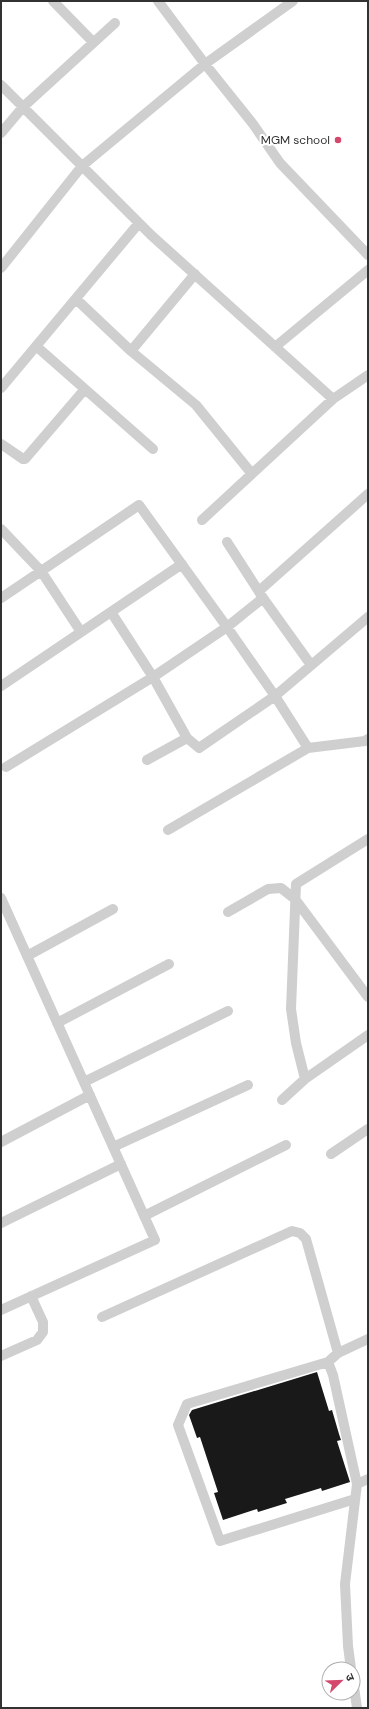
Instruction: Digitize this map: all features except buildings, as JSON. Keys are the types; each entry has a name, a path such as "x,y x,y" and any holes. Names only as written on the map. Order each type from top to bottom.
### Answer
{"street":[{"path":"53,1 93,42"},
{"path":"158,1 280,163 368,255"},
{"path":"1,268 82,166 205,64 293,1"},
{"path":"1,133 23,107 115,23"},
{"path":"1,85 139,223 333,399"},
{"path":"1,388 139,223"},
{"path":"275,347 368,270"},
{"path":"130,351 195,274"},
{"path":"76,299 130,351 196,406 252,474"},
{"path":"36,346 153,449"},
{"path":"202,520 333,399 366,380"},
{"path":"1,444 23,459 25,458 85,389"},
{"path":"6,767 153,678 227,627 368,494"},
{"path":"1,598 139,504 275,696 308,748"},
{"path":"1,529 41,571 81,632"},
{"path":"227,542 311,666"},
{"path":"1,686 182,564"},
{"path":"111,612 153,678 187,738 199,748 275,696 368,617"},
{"path":"147,760 187,738"},
{"path":"168,830 308,748 365,741 368,739"},
{"path":"305,1080 296,1043 291,1010 296,884 368,839"},
{"path":"228,912 268,889 281,888 295,899 368,997"},
{"path":"1,898 155,1240 1,1310"},
{"path":"27,956 113,909"},
{"path":"57,1023 169,964"},
{"path":"84,1082 228,1011"},
{"path":"282,1100 305,1080 368,1036"},
{"path":"113,1147 248,1085"},
{"path":"1,1142 90,1095"},
{"path":"331,1154 368,1129"},
{"path":"144,1216 286,1145"},
{"path":"1,1223 121,1164"},
{"path":"102,1317 292,1231 300,1233 306,1240 338,1353"},
{"path":"1,1356 37,1340 43,1332 43,1322 31,1296"},
{"path":"355,1499 220,1541 178,1425 187,1404 328,1362 338,1353 368,1339"},
{"path":"328,1362 333,1375 357,1484 345,1584 348,1646 351,1661"},
{"path":"357,1484 368,1479"}],"place":[{"name":"MGM school","path":"338,140"}]}
